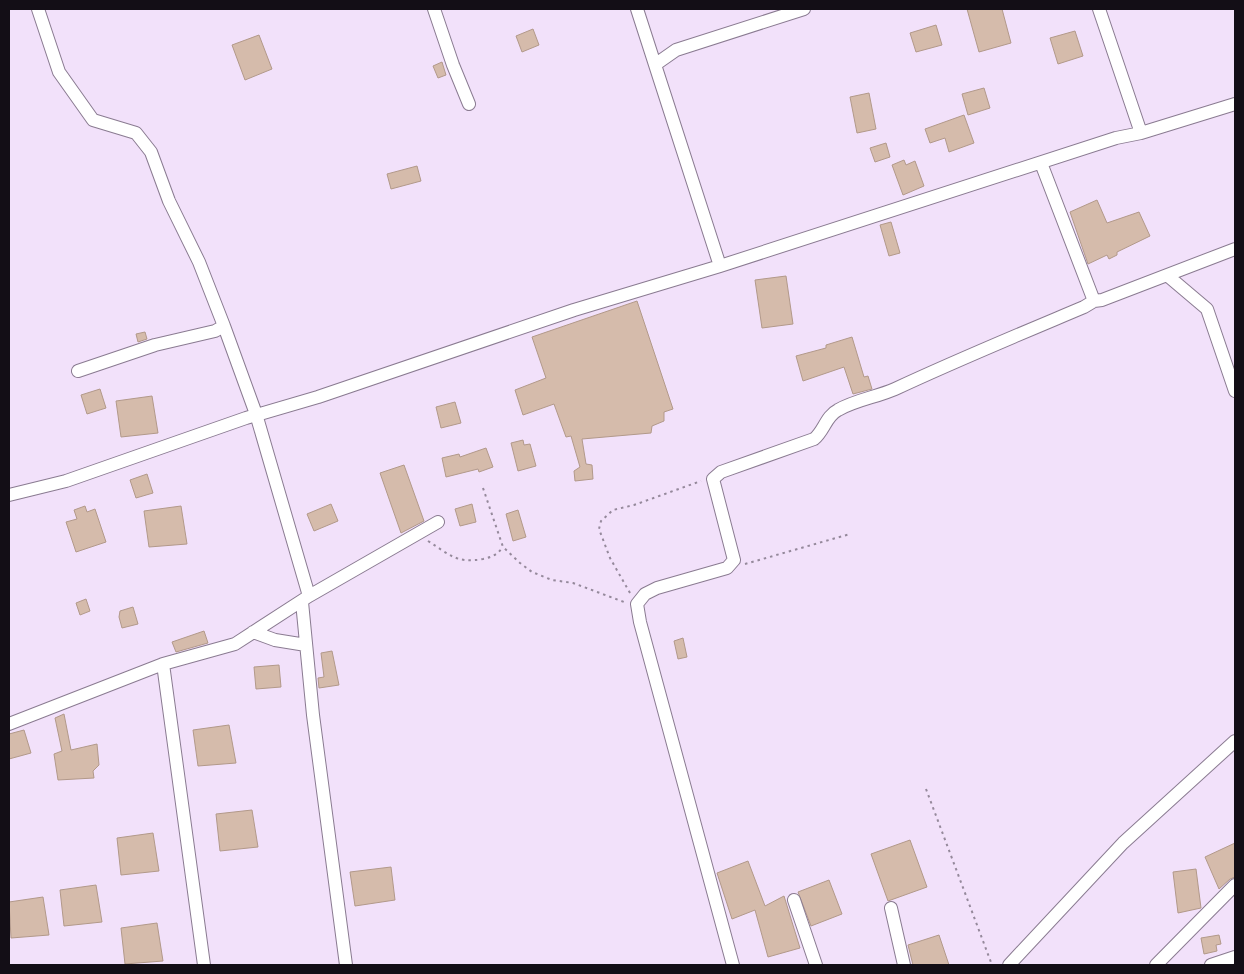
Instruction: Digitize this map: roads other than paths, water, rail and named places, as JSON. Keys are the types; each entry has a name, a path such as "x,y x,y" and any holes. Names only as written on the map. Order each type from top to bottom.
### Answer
{"street":[{"path":"38,9 59,72 94,120 136,133 151,152 169,201 199,262 256,414 305,599 306,645 346,965"},
{"path":"434,9 453,65 469,104"},
{"path":"637,9 720,266"},
{"path":"656,64 676,50 804,9"},
{"path":"1099,9 1141,132"},
{"path":"9,495 66,481 256,414 318,397 574,310 720,266 1116,138 1235,104"},
{"path":"1041,163 1094,301"},
{"path":"732,965 640,622 637,604 645,594 657,588 727,568 734,560 713,479 721,472 814,439 821,433 828,419 836,410 893,390 964,357 1084,308 1094,301 1102,300 1168,276 1235,249"},
{"path":"1168,276 1207,309 1235,391"},
{"path":"78,371 155,345 215,332 224,326"},
{"path":"9,724 162,664 235,644 305,599 438,522"},
{"path":"253,632 275,640 306,645"},
{"path":"162,664 204,965"},
{"path":"1009,965 1123,843 1235,742"},
{"path":"1156,965 1235,885"},
{"path":"794,900 816,965"},
{"path":"891,908 904,965"},
{"path":"1211,965 1235,958"}]}
